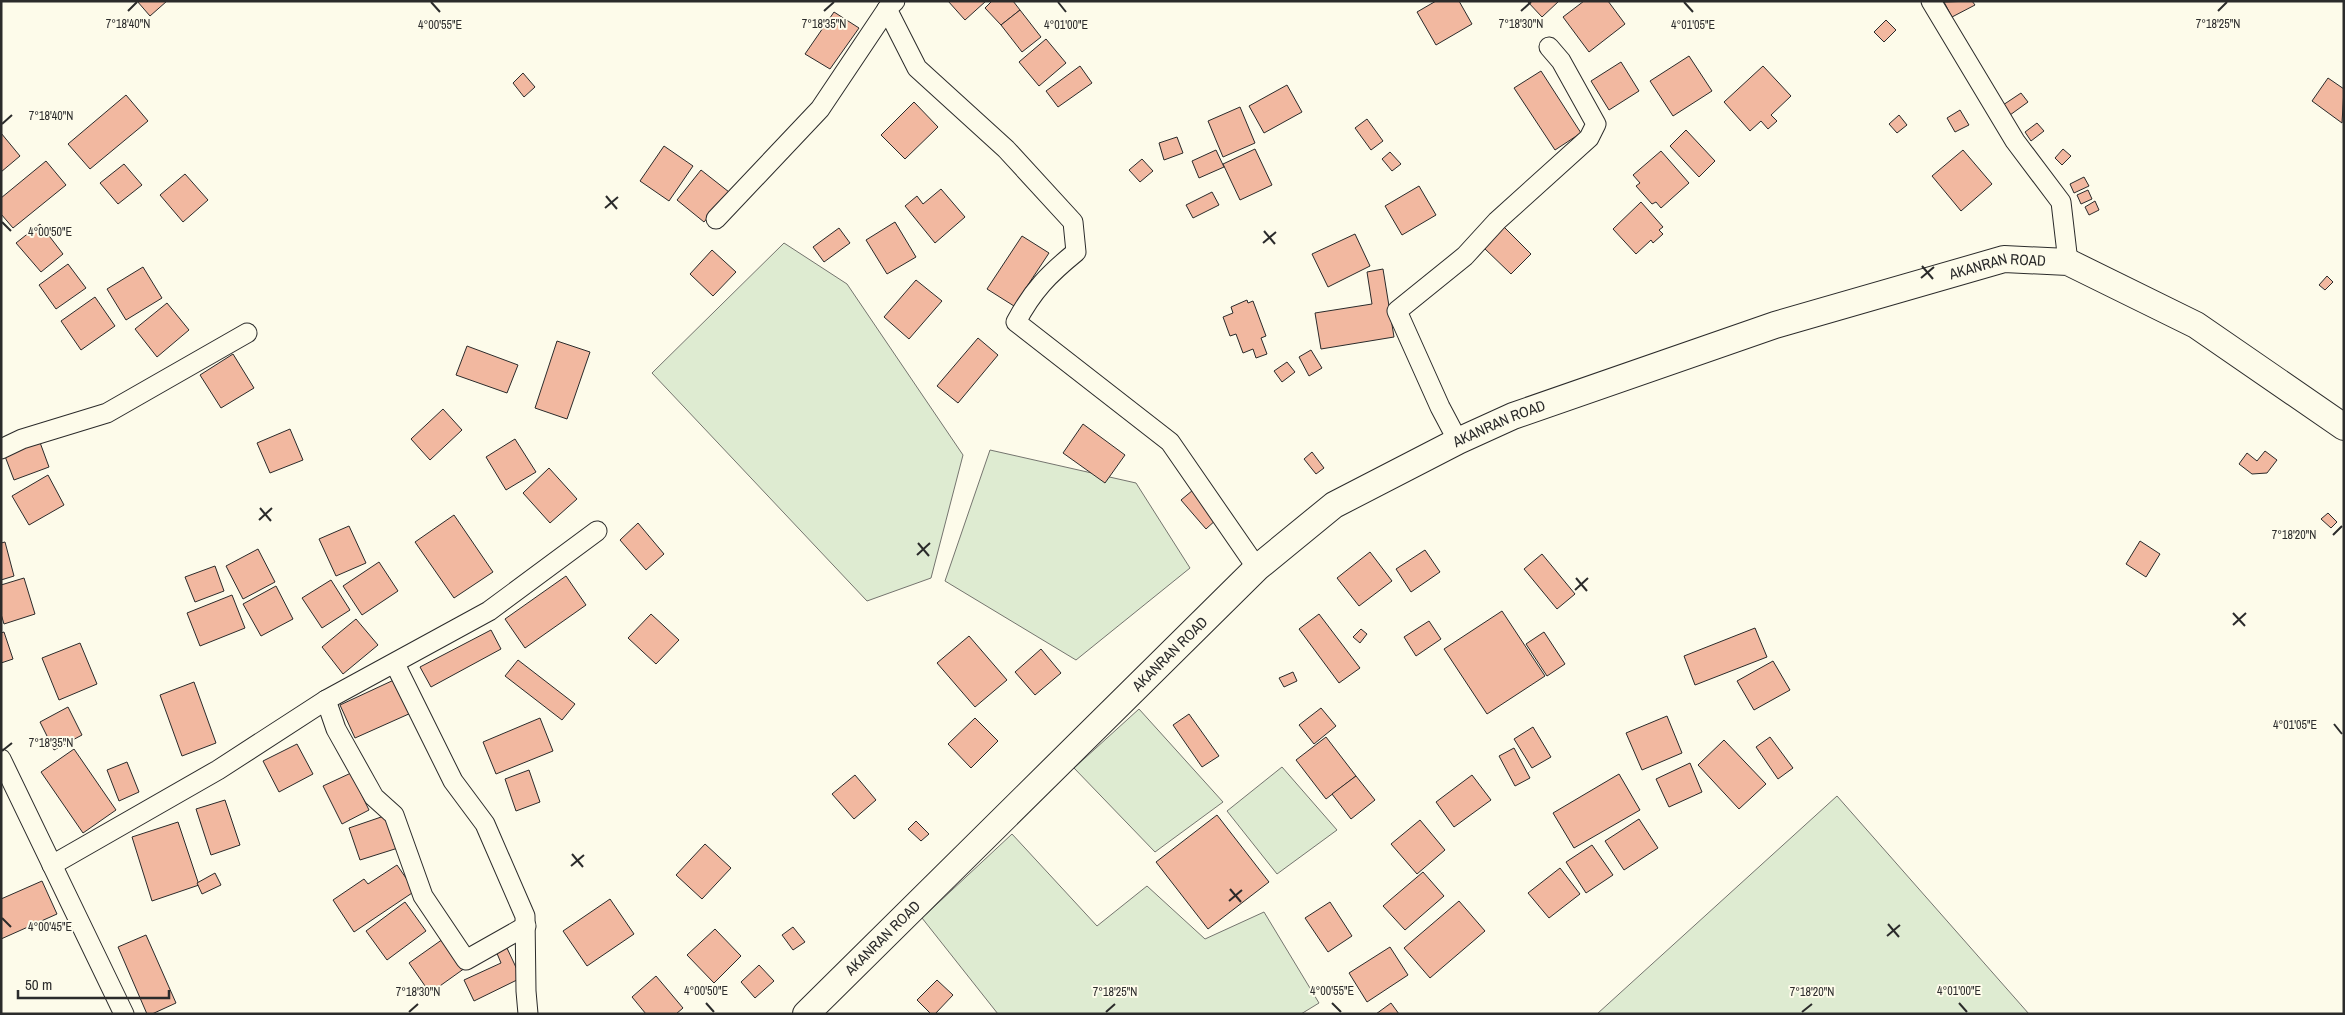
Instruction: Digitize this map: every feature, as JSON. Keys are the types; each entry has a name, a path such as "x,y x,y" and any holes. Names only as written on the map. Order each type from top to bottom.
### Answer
{"main road":[{"name":"AKANRAN ROAD","path":"807,1014 1257,568 1334,505 1458,441 1513,416 1775,325 2004,259 2068,262 2196,325 2344,427"}],"street":[{"path":"1931,1 2015,141 2061,202 2068,262"},
{"path":"716,219 820,109 891,5"},
{"path":"891,5 917,68 1006,149 1073,222 1076,252 1046,277 1029,298 1016,322 1170,442 1257,568"},
{"path":"1458,441 1440,408 1397,311 1465,256 1497,221 1589,138 1596,124 1561,61 1550,46"},
{"path":"1,449 22,439 107,413 247,333"},
{"path":"52,865 218,770 326,700 489,612 597,531"},
{"path":"395,664 453,781 485,824 525,916 528,1014"},
{"path":"326,700 336,730 374,797 394,815 423,896 466,960 526,926"},
{"path":"1,759 124,1014"}],"green space":[{"path":"784,243 847,284 963,455 931,578 867,601 652,373"},
{"path":"990,450 1136,483 1190,568 1076,660 945,581"},
{"path":"1139,709 1223,802 1155,852 1074,768"},
{"path":"1282,767 1337,830 1277,874 1227,811"},
{"path":"1837,796 2029,1014 1597,1014"},
{"path":"1012,834 1097,926 1147,886 1205,939 1264,912 1319,1003 1301,1014 998,1014 922,918"}],"building":[{"path":"137,1 167,1 150,16"},
{"path":"948,1 986,1 965,20"},
{"path":"992,1 1013,1 1020,10 1001,25 985,8"},
{"path":"1436,1 1459,1 1472,24 1436,45 1417,12"},
{"path":"1527,1 1559,1 1542,17"},
{"path":"1584,1 1608,1 1625,24 1589,52 1563,17"},
{"path":"1972,1 1975,5 1952,17 1944,2"},
{"path":"1020,10 1041,37 1022,52 1001,25"},
{"path":"834,12 859,28 830,69 805,54"},
{"path":"1886,20 1896,30 1884,42 1874,32"},
{"path":"1046,39 1066,63 1039,86 1019,62"},
{"path":"1689,56 1712,91 1673,116 1650,81"},
{"path":"1621,62 1639,91 1609,110 1591,81"},
{"path":"1080,66 1092,83 1058,107 1046,91"},
{"path":"1763,66 1791,96 1771,115 1777,121 1768,129 1761,121 1750,131 1724,102"},
{"path":"1541,71 1581,133 1555,150 1514,88"},
{"path":"523,73 535,87 524,97 513,83"},
{"path":"2328,78 2344,89 2342,123 2312,101"},
{"path":"1287,85 1302,112 1264,133 1249,106"},
{"path":"2021,93 2028,102 2010,115 2003,105"},
{"path":"126,95 148,121 90,169 68,144"},
{"path":"914,102 938,127 905,159 881,135"},
{"path":"1240,107 1255,143 1223,157 1208,121"},
{"path":"1960,110 1969,125 1955,132 1947,118"},
{"path":"1899,115 1907,125 1897,133 1889,124"},
{"path":"1367,119 1383,141 1371,150 1355,128"},
{"path":"2037,123 2044,131 2031,141 2025,132"},
{"path":"1686,130 1715,161 1699,177 1670,146"},
{"path":"1,133 20,156 1,172"},
{"path":"1177,137 1183,153 1164,160 1159,143"},
{"path":"664,146 693,166 669,201 640,181"},
{"path":"1255,149 1272,185 1240,200 1223,164"},
{"path":"2063,149 2071,156 2062,165 2055,158"},
{"path":"1216,150 1224,167 1199,178 1192,161"},
{"path":"1963,150 1992,184 1961,211 1932,176"},
{"path":"1661,151 1689,183 1661,208 1656,202 1652,204 1636,186 1640,183 1633,175"},
{"path":"1390,152 1401,164 1392,171 1382,159"},
{"path":"1142,159 1153,171 1140,182 1129,170"},
{"path":"46,161 66,185 13,228 1,214 1,198"},
{"path":"124,164 142,185 118,204 100,183"},
{"path":"701,170 729,192 704,222 677,200"},
{"path":"185,174 208,200 183,222 160,195"},
{"path":"2084,177 2089,186 2074,193 2070,184"},
{"path":"1419,186 1436,215 1402,235 1385,206"},
{"path":"941,189 965,217 935,243 905,206 917,196 923,204"},
{"path":"2088,190 2092,199 2081,204 2077,195"},
{"path":"1212,192 1219,205 1193,218 1186,205"},
{"path":"2095,201 2099,210 2089,215 2085,207"},
{"path":"1641,202 1663,227 1659,230 1663,234 1653,243 1651,240 1636,254 1613,229"},
{"path":"895,222 916,257 887,274 866,240"},
{"path":"40,224 63,254 41,272 16,243"},
{"path":"1504,227 1531,254 1511,274 1483,247"},
{"path":"839,228 850,243 824,262 813,247"},
{"path":"1355,234 1370,266 1328,287 1312,254"},
{"path":"1022,236 1049,253 1014,306 987,289"},
{"path":"712,250 736,272 713,296 690,274"},
{"path":"68,264 86,288 56,309 39,285"},
{"path":"143,267 162,298 126,320 107,289"},
{"path":"1383,269 1394,337 1321,349 1315,313 1372,304 1367,272"},
{"path":"2327,276 2333,282 2325,290 2319,285"},
{"path":"916,280 942,301 909,339 884,317"},
{"path":"95,297 115,326 81,350 61,321"},
{"path":"1247,300 1248,303 1253,301 1266,336 1261,338 1267,354 1256,358 1253,349 1243,353 1236,334 1230,336 1223,317 1233,313 1231,307"},
{"path":"167,303 189,330 157,357 135,329"},
{"path":"978,338 998,355 958,403 937,386"},
{"path":"557,341 590,352 567,419 535,408"},
{"path":"467,346 518,365 507,393 456,375"},
{"path":"1311,350 1322,368 1309,376 1299,357"},
{"path":"233,354 254,388 221,408 200,375"},
{"path":"1287,362 1295,372 1282,382 1274,371"},
{"path":"443,409 462,430 430,460 411,439"},
{"path":"1083,424 1125,455 1105,483 1063,453"},
{"path":"290,429 303,460 270,473 257,443"},
{"path":"38,437 49,467 14,480 3,451"},
{"path":"515,439 536,472 506,490 486,457"},
{"path":"2265,451 2277,460 2267,473 2252,474 2239,464 2247,453 2257,461"},
{"path":"1312,452 1324,468 1316,474 1304,459"},
{"path":"549,468 577,499 550,523 523,493"},
{"path":"48,475 64,505 29,525 12,496"},
{"path":"1193,490 1218,518 1206,529 1181,500"},
{"path":"2328,513 2337,522 2331,528 2321,519"},
{"path":"454,515 493,572 454,598 415,542"},
{"path":"638,523 664,554 646,570 620,540"},
{"path":"349,526 366,563 336,576 319,539"},
{"path":"2140,541 2160,554 2146,577 2126,564"},
{"path":"5,542 14,576 1,580 1,543"},
{"path":"258,549 275,582 243,599 226,566"},
{"path":"1425,550 1440,572 1411,592 1396,569"},
{"path":"1370,552 1392,581 1359,606 1337,578"},
{"path":"1542,554 1575,594 1557,609 1524,569"},
{"path":"379,562 398,591 362,615 343,586"},
{"path":"215,566 224,591 195,602 185,577"},
{"path":"566,576 586,605 525,648 505,619"},
{"path":"24,578 35,614 4,624 1,614 1,585"},
{"path":"331,580 350,610 322,628 302,598"},
{"path":"276,586 293,619 261,636 243,604"},
{"path":"232,595 245,628 200,646 187,613"},
{"path":"1502,611 1545,676 1487,714 1444,649"},
{"path":"651,614 679,640 656,664 628,638"},
{"path":"1319,614 1360,668 1339,683 1299,629"},
{"path":"356,619 378,645 343,674 322,647"},
{"path":"1429,621 1441,639 1416,656 1404,637"},
{"path":"1755,628 1767,657 1695,685 1684,656"},
{"path":"1361,629 1367,634 1360,643 1353,637"},
{"path":"491,630 501,649 431,687 420,667"},
{"path":"4,632 13,659 1,663 1,633"},
{"path":"1544,632 1565,664 1547,676 1526,644"},
{"path":"969,636 1007,680 975,707 937,663"},
{"path":"80,643 97,684 59,700 42,658"},
{"path":"1041,649 1061,673 1035,695 1015,672"},
{"path":"518,660 575,704 562,720 505,676"},
{"path":"1773,661 1790,690 1754,710 1737,681"},
{"path":"1293,672 1297,681 1284,687 1279,678"},
{"path":"396,679 411,713 355,738 340,705"},
{"path":"194,682 216,743 182,756 160,695"},
{"path":"68,707 82,735 54,750 40,722"},
{"path":"1321,708 1336,726 1314,744 1299,725"},
{"path":"1189,714 1219,756 1202,767 1173,725"},
{"path":"1667,716 1682,753 1642,770 1626,733"},
{"path":"540,718 553,751 496,774 483,742"},
{"path":"975,718 998,741 971,768 948,744"},
{"path":"1533,727 1551,757 1532,768 1514,739"},
{"path":"1326,737 1356,776 1326,799 1296,760"},
{"path":"1770,737 1793,768 1778,779 1756,747"},
{"path":"1724,740 1766,784 1739,809 1698,765"},
{"path":"297,744 313,774 279,792 263,761"},
{"path":"1514,748 1530,778 1515,786 1499,756"},
{"path":"74,749 116,810 83,833 41,772"},
{"path":"127,762 139,792 119,801 107,770"},
{"path":"1690,763 1702,792 1669,807 1656,779"},
{"path":"529,770 540,802 516,811 505,779"},
{"path":"351,773 369,810 342,824 323,786"},
{"path":"1619,774 1640,810 1574,848 1553,813"},
{"path":"855,775 876,800 854,819 832,794"},
{"path":"1472,775 1491,800 1454,827 1436,802"},
{"path":"1356,776 1375,800 1351,819 1332,794"},
{"path":"225,800 240,845 211,855 196,809"},
{"path":"387,815 398,848 360,860 349,828"},
{"path":"1217,815 1269,882 1208,929 1156,862"},
{"path":"1639,819 1658,848 1624,870 1605,841"},
{"path":"1420,820 1445,850 1417,874 1391,844"},
{"path":"916,821 929,834 921,841 908,829"},
{"path":"178,822 199,885 152,901 132,837"},
{"path":"705,844 731,868 702,899 676,875"},
{"path":"1592,845 1613,875 1586,893 1566,862"},
{"path":"397,865 415,891 354,932 333,900 364,879 368,884"},
{"path":"1560,868 1580,894 1549,918 1528,893"},
{"path":"1423,872 1444,896 1405,930 1383,906"},
{"path":"215,873 221,885 202,894 197,883"},
{"path":"42,881 57,914 1,939 1,899"},
{"path":"610,899 634,934 587,966 563,931"},
{"path":"1459,901 1485,931 1430,978 1404,948"},
{"path":"405,902 426,931 387,960 366,931"},
{"path":"1330,902 1352,936 1328,952 1305,918"},
{"path":"793,927 805,942 793,950 782,935"},
{"path":"715,929 741,956 714,983 687,955"},
{"path":"146,935 176,1003 152,1014 147,1014 118,947"},
{"path":"443,939 465,968 430,993 409,963"},
{"path":"506,946 521,978 474,1001 464,980 501,963 496,951"},
{"path":"1390,947 1408,975 1367,1002 1349,973"},
{"path":"759,965 774,981 755,998 741,982"},
{"path":"656,976 683,1008 676,1014 646,1014 632,997"},
{"path":"937,980 953,995 935,1014 931,1014 917,1000"},
{"path":"1391,1003 1399,1014 1376,1014"}]}
